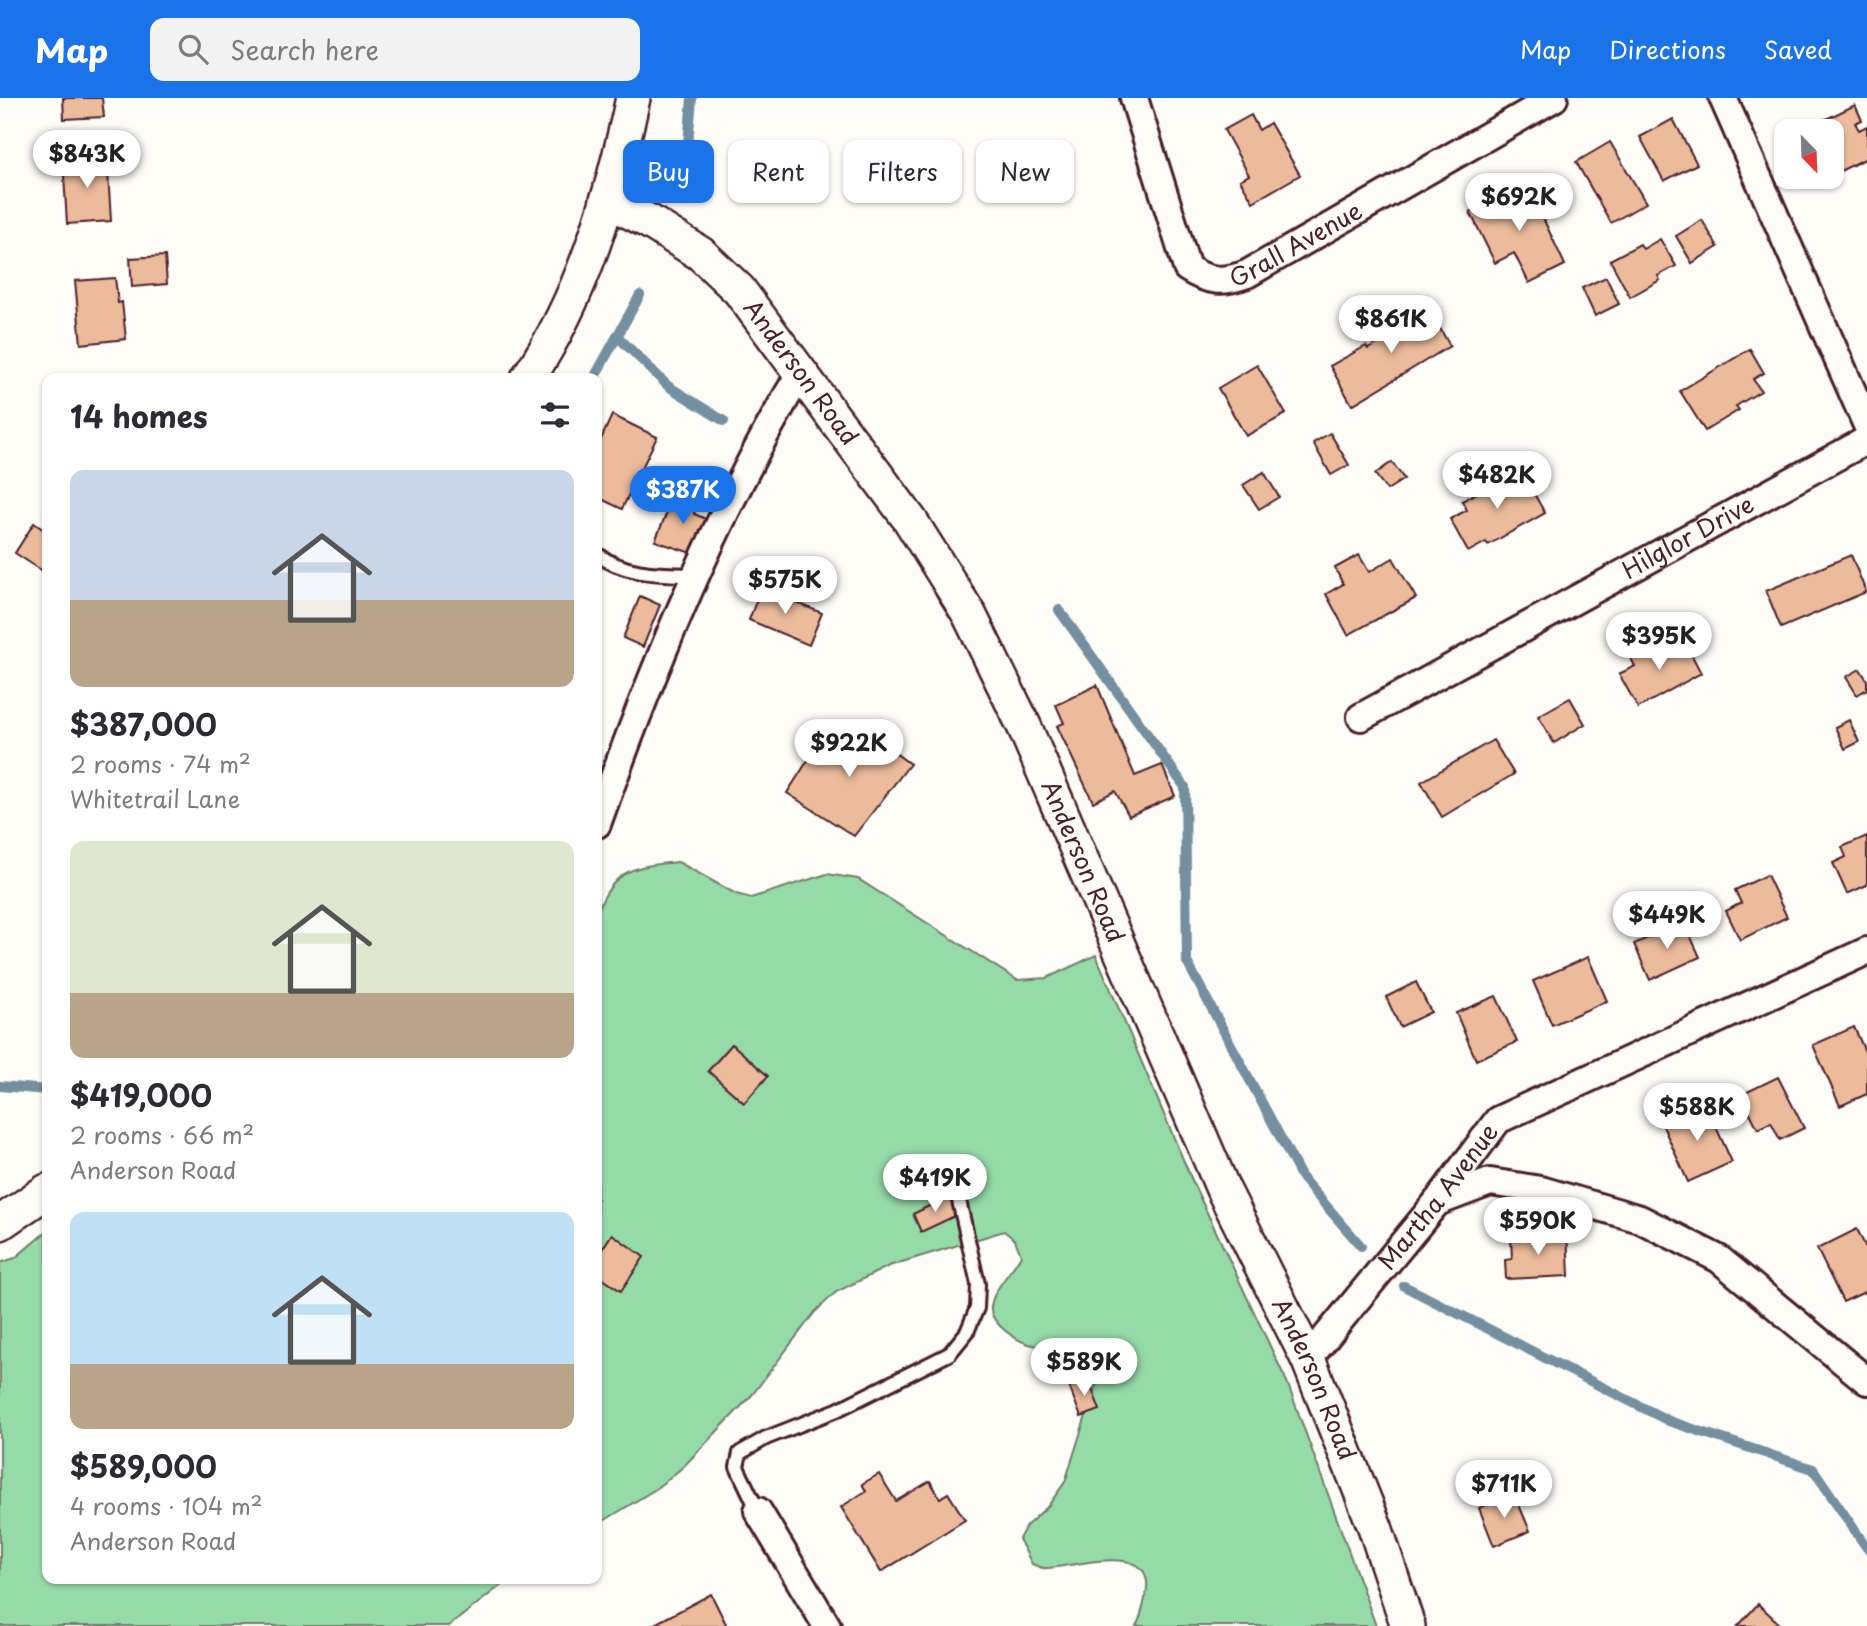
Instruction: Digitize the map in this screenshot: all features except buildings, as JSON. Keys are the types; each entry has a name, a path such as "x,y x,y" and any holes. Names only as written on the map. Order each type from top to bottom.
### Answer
{"street":[{"path":"531,373 581,279 607,200 633,98"},
{"name":"Grall Avenue","path":"1134,98 1187,268 1200,277 1227,282 1247,274 1554,98"},
{"path":"1727,99 1867,425"},
{"name":"Anderson Road","path":"607,200 650,222 701,254 739,290 910,520 969,614 1025,728 1223,1189 1308,1359 1375,1527 1408,1626"},
{"path":"602,810 632,726 698,575 774,418 802,372"},
{"name":"Hilglor Drive","path":"1361,717 1867,440"},
{"name":"Martha Avenue","path":"1308,1359 1437,1202 1498,1120 1867,951"},
{"path":"1437,1202 1490,1182 1541,1190 1640,1219 1718,1259 1867,1381"},
{"path":"0,1223 42,1194"},
{"path":"758,1511 827,1626"}],"lane":[{"path":"602,558 609,564 648,574 698,575"},
{"path":"758,1511 737,1467 740,1453 766,1438 837,1410 949,1354 968,1332 977,1308 978,1284 955,1183"}],"green space":[{"path":"678,862 736,894 751,898 827,874 858,879 1017,980 1047,978 1096,955 1194,1185 1287,1382 1376,1626 1136,1626 1146,1595 1146,1578 1139,1567 1111,1560 1045,1568 1032,1564 1019,1539 1026,1526 1048,1506 1065,1482 1096,1384 1085,1358 1065,1349 1027,1343 1006,1331 995,1319 991,1307 993,1300 999,1286 1021,1255 1015,1240 1004,1231 889,1266 836,1292 815,1312 752,1395 683,1467 654,1490 602,1522 602,900 610,887 627,872 649,865"},
{"path":"42,1235 42,1584 503,1584 449,1626 0,1626 0,1263 15,1258"}],"waterway":[{"path":"688,140 692,98"},
{"path":"597,373 640,295"},
{"path":"617,336 668,386 724,421"},
{"path":"1059,610 1185,787 1187,962 1302,1178 1361,1246"},
{"path":"0,1086 42,1090"},
{"path":"1404,1286 1669,1421 1813,1469 1867,1548"}]}
